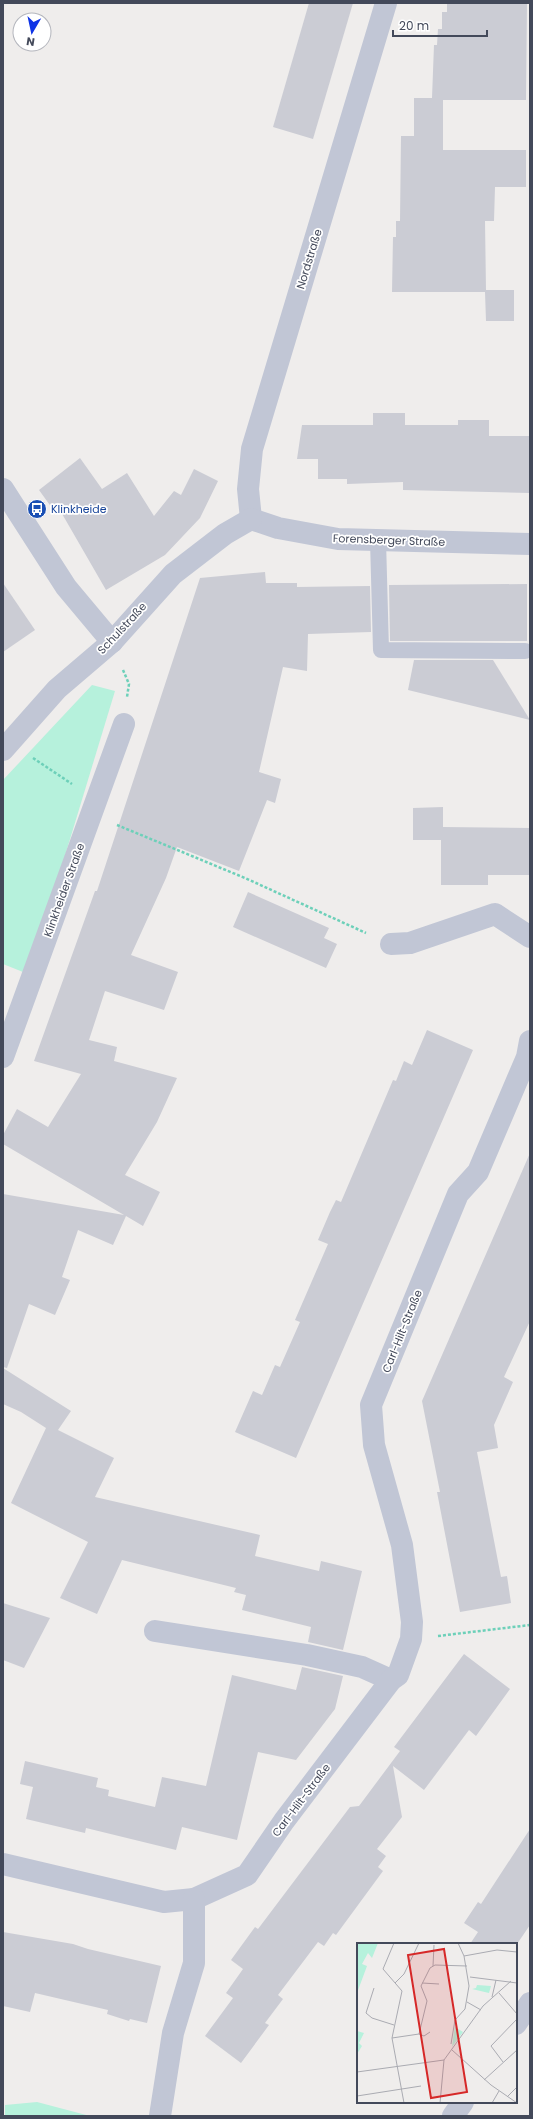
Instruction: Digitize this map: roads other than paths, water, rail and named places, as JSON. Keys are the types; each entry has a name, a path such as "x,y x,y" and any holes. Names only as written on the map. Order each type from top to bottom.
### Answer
{"street":[{"name":"Nordstraße","path":"251,519 248,489 252,449 386,3"},
{"path":"3,489 66,587 112,642"},
{"name":"Forensberger Straße","path":"251,519 278,528 314,536 338,539 530,544"},
{"name":"Schulstraße","path":"6,746 57,689 112,642 173,574 225,534 251,519"},
{"name":"Klinkheider Straße","path":"3,1057 124,724"},
{"path":"391,944 410,943 495,914 530,937"},
{"name":"Carl-Hilt-Straße","path":"3,1864 164,1902 194,1899 247,1875 284,1821 391,1680 398,1675 411,1638 412,1622 402,1545 374,1445 371,1405 458,1194 478,1172 527,1057 530,1041"},
{"path":"155,1631 307,1655 362,1667 391,1680"},
{"path":"160,2116 173,2033 194,1963 194,1899"},
{"path":"517,2022 530,2003"},
{"path":"453,2116 462,2103"}],"lane":[{"path":"378,540 381,650 525,651"}],"place":[{"name":"Klinkheide","path":"37,509"}]}
